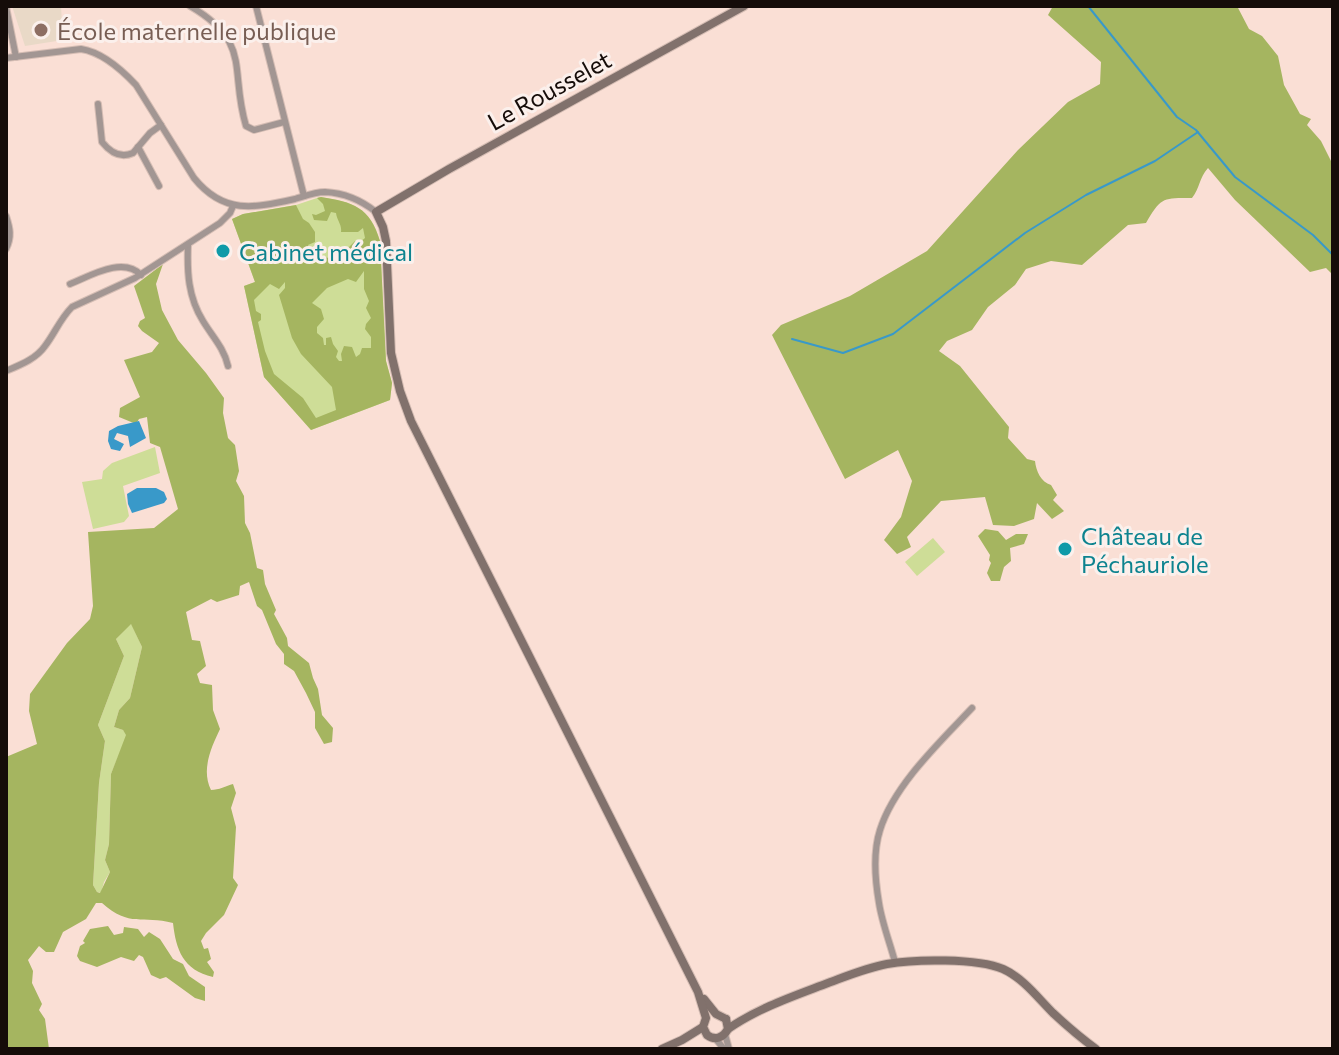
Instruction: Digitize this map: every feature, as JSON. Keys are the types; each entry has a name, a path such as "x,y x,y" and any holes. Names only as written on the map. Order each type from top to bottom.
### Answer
{"street":[{"path":"190,6 222,29 233,49 246,126 254,130 284,122"},
{"path":"256,6 304,196"},
{"name":"Le Rousselet","path":"376,212 744,6"},
{"path":"6,7 16,57"},
{"path":"6,58 81,49 106,61 130,79 199,184 214,198 233,206 250,207 322,192 340,194 376,212 386,241 394,370 411,421 698,992 708,1030 726,1049"},
{"path":"98,104 104,145 123,156 133,153 161,125"},
{"path":"138,147 159,186"},
{"path":"6,371 44,349 72,307 141,275 225,219 233,206"},
{"path":"6,216 10,229 6,249"},
{"path":"188,245 192,296 201,318 222,349 228,366"},
{"path":"70,284 112,268 133,268 141,275"},
{"path":"895,962 879,905 876,864 880,829 906,782 972,708"},
{"path":"698,992 716,1014 726,1019 750,1014 859,972 895,962 987,964 1004,970 1026,985 1065,1024 1096,1049"},
{"path":"708,1030 716,1014"},
{"path":"662,1049 708,1030 726,1032 750,1014"},
{"path":"726,1019 726,1049"}],"shaded area":[{"name":"École maternelle publique","path":"12,6 61,6 63,40 25,46"}],"green space":[{"path":"1053,6 1237,6 1249,29 1262,36 1278,56 1284,85 1300,114 1311,119 1307,125 1321,141 1333,165 1333,275 1326,268 1310,272 1235,200 1208,168 1192,198 1164,201 1155,208 1146,223 1128,225 1082,265 1051,261 1026,269 1015,285 988,307 972,330 947,341 939,351 960,366 1009,427 1008,438 1027,459 1035,461 1040,476 1057,495 1053,500 1064,511 1052,519 1037,503 1034,519 1014,526 993,525 985,497 941,501 907,537 911,547 897,554 884,540 901,517 912,481 898,450 845,479 772,335 781,325 850,296 927,251 1018,150 1068,102 1100,84 1101,62 1048,15"},
{"path":"320,197 359,208 376,230 380,241 386,361 392,383 390,400 311,430 264,377 244,286 255,282 232,219"},
{"path":"317,198 342,201 359,208 376,230 380,241 386,361 392,383 390,400 311,430 264,377 244,286 255,282 232,219 243,214 296,205 315,232 315,242 308,245 310,249 324,257 345,257 355,241 359,243 365,238 363,228 358,232 341,232 336,213 331,212 327,221 314,220 312,214 325,211","holes":["364,271 364,289 369,301 366,308 371,318 365,329 371,337 371,348 362,348 356,357 352,347 344,346 342,361 339,361 331,337 326,338 324,345 323,338 317,333 317,327 324,319 321,309 312,303 327,288 348,279 356,282","285,282 285,288 279,295 292,338 301,354 332,387 336,410 316,418 303,398 274,374 258,322 261,314 256,311 254,300 270,284 279,289"]},
{"path":"163,264 156,284 162,310 178,340 224,398 223,413 228,438 235,445 239,471 236,481 244,496 245,523 257,568 263,570 265,584 276,610 274,614 288,646 309,663 318,689 322,715 333,728 332,742 324,744 315,728 315,712 294,671 284,664 284,654 257,606 249,582 240,586 239,595 217,602 211,599 186,612 192,640 200,641 206,666 197,674 200,683 212,685 213,710 220,729 208,759 208,782 211,790 233,784 236,793 231,808 236,827 233,878 238,885 224,915 201,941 204,949 208,948 211,959 207,962 214,972 213,977 195,969 183,958 173,923 121,916 102,903 96,903 86,919 63,932 54,952 46,952 39,946 28,960 33,971 32,983 42,1004 39,1010 45,1019 49,1049 6,1049 6,757 37,744 29,711 30,694 67,643 90,619 93,606 88,532 154,528 178,509 160,447 150,443 147,417 139,419 136,424 119,417 120,408 140,397 124,360 152,352 159,343 138,326 145,318 134,286","holes":["131,624 142,647 130,698 119,710 114,727 123,730 126,735 111,774 109,844 105,860 110,872 100,893 93,885 99,783 105,741 98,725 124,656 116,639"]},
{"path":"155,447 160,473 123,486 129,516 124,522 93,529 82,482 102,479 103,471 112,463"},
{"path":"985,529 998,531 1006,540 1016,534 1028,534 1024,544 1010,548 1011,561 1004,567 1000,581 991,581 987,573 990,555 978,536"},
{"path":"933,538 945,552 917,576 905,562"},
{"path":"131,623 142,647 130,698 119,710 114,727 127,735 111,774 109,844 105,860 110,872 101,893 93,885 99,783 105,741 98,725 124,656 116,639"},
{"path":"108,926 114,935 123,933 124,927 138,929 144,937 149,932 160,939 173,959 183,964 189,976 205,987 205,1001 195,998 166,977 160,979 151,975 143,957 139,955 134,961 121,957 97,967 80,961 77,956 80,946 85,943 83,941 90,929"}],"water":[{"path":"139,421 146,438 130,447 128,436 117,433 114,439 124,444 120,451 111,449 109,431"},
{"path":"137,488 156,488 164,492 167,499 164,503 132,513 127,494"}],"waterway":[{"path":"1088,6 1177,117 1196,130 1235,177 1313,235 1333,255"},
{"path":"792,339 843,353 893,334 1025,233 1086,195 1155,161 1198,132"}],"place":[{"name":"École maternelle publique","path":"41,30"},
{"name":"Cabinet médical","path":"223,251"},
{"name":"Château de Péchauriole","path":"1065,549"}]}
